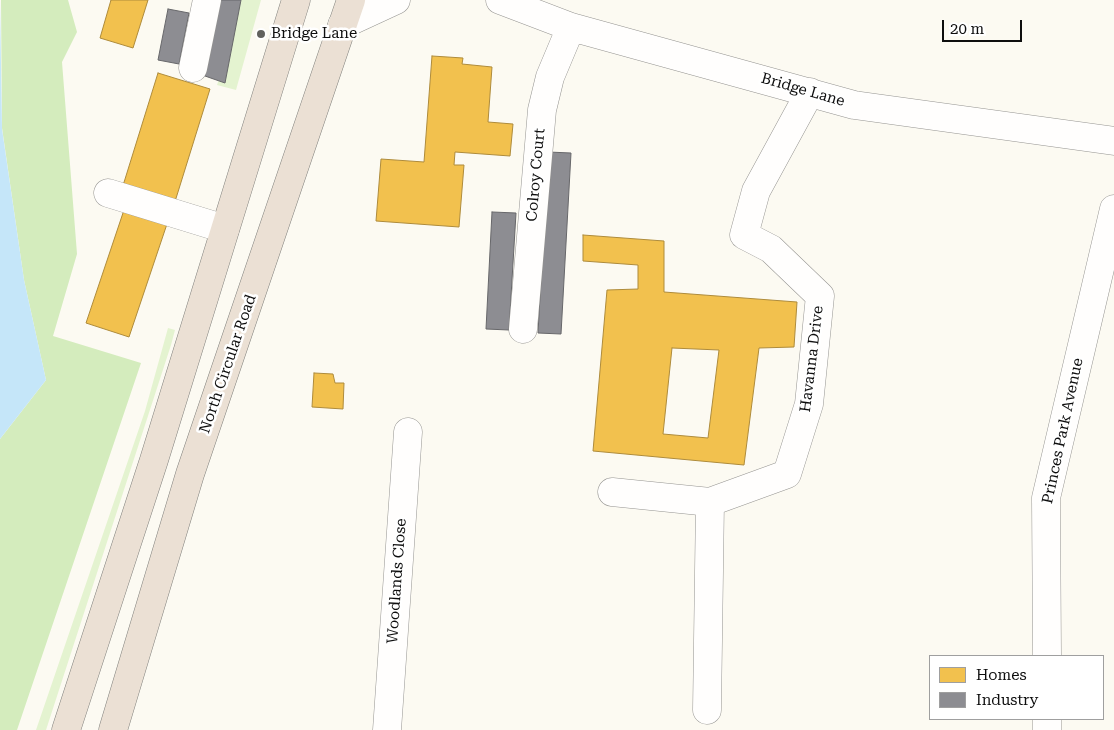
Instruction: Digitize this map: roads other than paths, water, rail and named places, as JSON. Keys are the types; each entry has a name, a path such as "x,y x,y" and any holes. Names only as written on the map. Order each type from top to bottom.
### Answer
{"highway":[{"path":"66,730 296,0"},
{"name":"North Circular Road","path":"113,730 190,474 352,0"}],"street":[{"path":"193,68 207,0"},
{"path":"342,25 396,0"},
{"name":"Bridge Lane","path":"500,0 571,27 854,105 1114,141"},
{"name":"Colroy Court","path":"523,329 542,110 550,77 571,27"},
{"name":"Havanna Drive","path":"612,492 710,502 787,474 809,404 820,296 771,249 744,235 756,191 810,92"},
{"path":"108,193 225,230"},
{"name":"Princes Park Avenue","path":"1047,655 1046,498 1114,209"},
{"name":"Woodlands Close","path":"387,730 408,432"},
{"path":"707,710 710,502"}],"water":[{"path":"0,0 2,129 24,280 46,380 0,439"}],"place":[{"name":"Bridge Lane","path":"261,34"}]}
